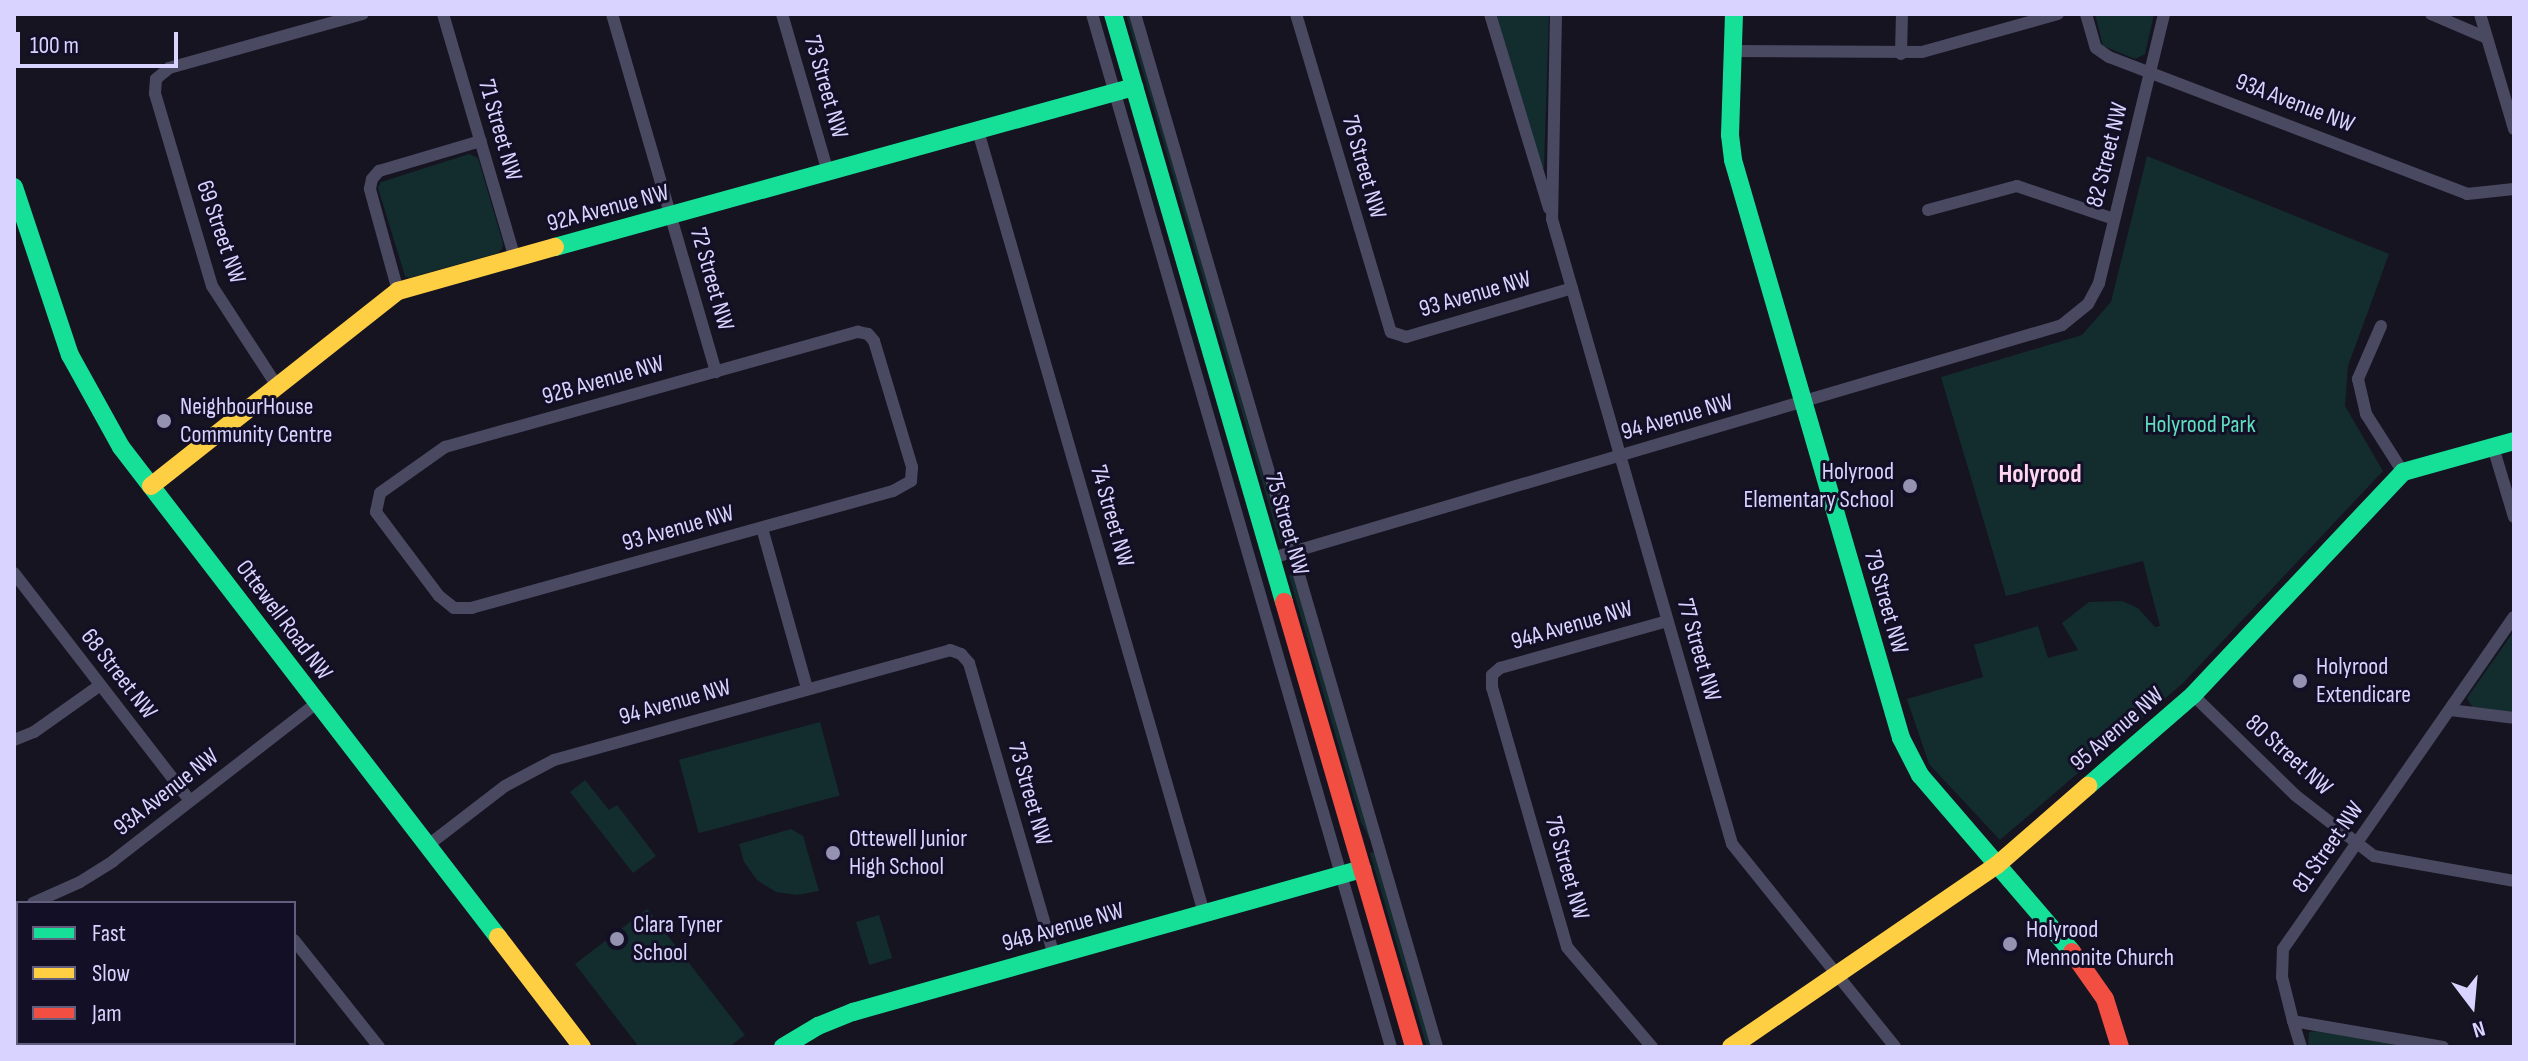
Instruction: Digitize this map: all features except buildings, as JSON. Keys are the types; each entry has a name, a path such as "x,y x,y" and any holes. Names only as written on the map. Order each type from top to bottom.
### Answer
{"street":[{"name":"69 Street NW","path":"277,386 212,286 155,93 156,79 169,68 363,14"},
{"name":"71 Street NW","path":"443,14 515,259"},
{"name":"72 Street NW","path":"612,14 716,372"},
{"name":"73 Street NW","path":"782,14 828,172"},
{"name":"75 Street NW","path":"1092,14 1391,1047"},
{"name":"75 Street NW","path":"1113,14 1414,1047"},
{"name":"75 Street NW","path":"1135,14 1437,1047"},
{"name":"76 Street NW","path":"1296,14 1391,332"},
{"name":"77 Street NW","path":"1490,14 1732,844 1895,1047"},
{"name":"77 Street NW","path":"1552,219 1556,14"},
{"name":"79 Street NW","path":"1734,14 1730,135 1733,160 1906,750 1920,775 2098,986 2120,1047"},
{"path":"1901,54 1902,14"},
{"path":"1733,51 1922,52 2058,14"},
{"name":"93A Avenue NW","path":"2086,14 2096,48 2109,57 2467,194 2514,189"},
{"name":"82 Street NW","path":"2088,304 2099,283 2164,14"},
{"path":"2431,14 2487,38"},
{"path":"2480,14 2514,129"},
{"name":"92A Avenue NW","path":"151,486 398,291 1134,87"},
{"name":"74 Street NW","path":"978,131 1204,913"},
{"path":"398,291 370,189 372,179 379,171 481,141"},
{"path":"1928,210 2017,186 2114,219"},
{"name":"Ottewell Road NW","path":"14,187 20,227 70,355 102,418 582,1047"},
{"name":"93 Avenue NW","path":"1391,332 1406,337 1572,288"},
{"name":"94 Avenue NW","path":"1272,558 2062,325 2088,304"},
{"path":"2381,326 2358,379 2366,414 2403,472 2514,441"},
{"name":"92B Avenue NW","path":"454,608 439,596 376,512 376,500 380,493 445,447 858,332 868,334 874,341 912,467 911,481"},
{"path":"2493,447 2514,517"},
{"name":"95 Avenue NW","path":"1731,1047 1997,865 2193,695 2403,472"},
{"name":"93 Avenue NW","path":"454,608 472,608 762,528 893,491 911,481"},
{"path":"762,528 807,688"},
{"name":"68 Street NW","path":"14,573 190,801"},
{"name":"81 Street NW","path":"2301,1047 2282,977 2283,949 2514,617"},
{"name":"94A Avenue NW","path":"1492,675 1500,668 1667,621"},
{"name":"73 Street NW","path":"956,651 969,663 1054,955"},
{"name":"94 Avenue NW","path":"427,846 505,786 554,760 938,652 956,651"},
{"name":"76 Street NW","path":"1492,675 1492,688 1567,947 1652,1047"},
{"path":"14,740 34,732 99,686"},
{"name":"80 Street NW","path":"2193,695 2295,795 2374,856 2514,881"},
{"name":"93A Avenue NW","path":"62,898 317,703"},
{"path":"2450,710 2514,718"},
{"name":"94B Avenue NW","path":"783,1047 818,1026 853,1012 1362,869"},
{"path":"296,943 379,1047"},
{"path":"2293,1021 2443,1047"}],"green space":[{"path":"1126,14 1131,14 1283,544 1280,543"},
{"path":"1496,14 1549,14 1544,168 1541,168"},
{"path":"2095,14 2154,14 2145,54 2135,59 2103,46"},
{"path":"469,154 478,158 503,243 502,249 498,253 409,278 405,276 378,188 381,182"},
{"name":"Holyrood Park","path":"2147,156 2389,254 2348,366 2345,406 2383,471 2182,684 2000,840 1929,764 1907,699 1983,677 1974,645 2038,626 2048,658 2078,650 2062,623 2089,602 2122,601 2138,608 2155,627 2160,626 2143,561 2006,596 1941,377 2082,335 2111,302"},
{"path":"1292,571 1373,845 1361,822 1289,576"},
{"path":"2514,631 2514,713 2473,708 2467,698"},
{"path":"820,722 840,795 699,833 679,760"},
{"path":"585,780 609,810 617,805 656,856 633,873 570,792"},
{"path":"791,829 803,836 819,891 797,895 776,892 757,880 744,862 739,844"},
{"path":"1374,852 1432,1047 1427,1047 1370,853"},
{"path":"647,909 745,1035 729,1047 639,1047 575,964"},
{"path":"879,915 892,958 869,965 856,922"},
{"path":"2309,1032 2405,1047 2308,1047"}],"traffic: fast":[{"path":"1113,14 1284,602"},
{"path":"1734,14 1730,135 1733,160 1901,738 1920,775 2072,952"},
{"path":"555,247 1134,87"},
{"path":"14,187 70,355 121,447 498,937"},
{"path":"2088,786 2193,695 2403,472 2514,441"},
{"path":"783,1047 818,1026 853,1012 1362,869"}],"traffic: slow":[{"path":"151,486 398,291 555,247"},
{"path":"1731,1047 1997,865 2088,786"},
{"path":"498,937 582,1047"}],"traffic: jam":[{"path":"1284,602 1414,1047"},
{"path":"2072,952 2105,999 2120,1047"}],"place":[{"name":"NeighbourHouse Community Centre","path":"164,421"},
{"name":"Holyrood Elementary School","path":"1910,486"},
{"name":"Holyrood Extendicare","path":"2300,681"},
{"name":"Ottewell Junior High School","path":"833,853"},
{"name":"Clara Tyner School","path":"617,939"},
{"name":"Holyrood Mennonite Church","path":"2010,944"}],"district":[{"name":"Holyrood","path":"2040,475"}]}
